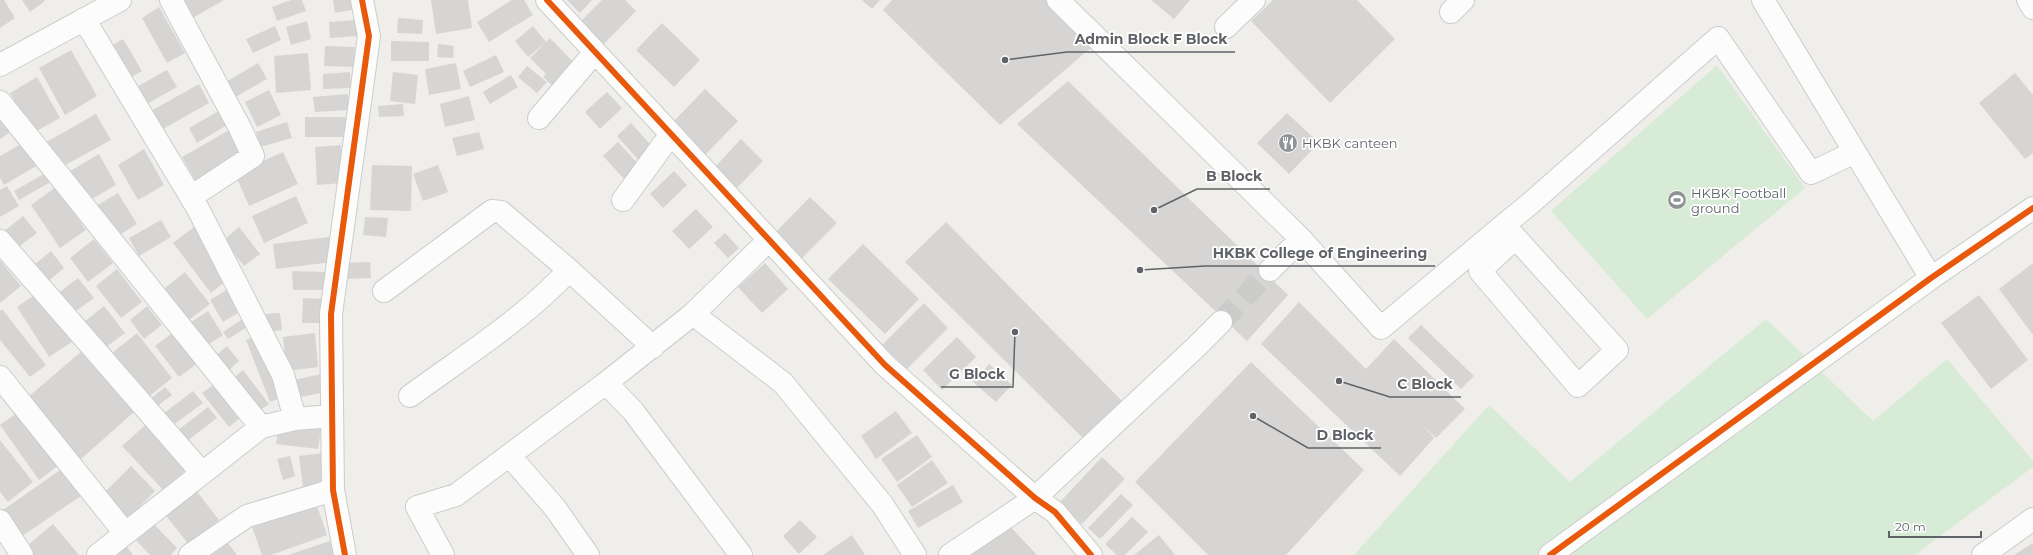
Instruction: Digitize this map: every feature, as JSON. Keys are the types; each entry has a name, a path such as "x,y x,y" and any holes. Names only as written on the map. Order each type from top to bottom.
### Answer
{"street":[{"path":"0,65 120,0"},
{"path":"170,0 254,156 191,197"},
{"path":"345,555 333,490 331,314 369,36 362,0"},
{"path":"547,0 885,365 1035,498 1055,512 1091,555"},
{"path":"1058,0 1301,239 1381,328 1510,232"},
{"path":"1226,27 1254,0"},
{"path":"1763,0 1931,278"},
{"path":"2028,0 2033,8"},
{"path":"84,19 191,197 283,375 295,419"},
{"path":"1510,232 1617,350 1578,386 1480,271 1532,202 1718,38 1811,173 1855,152"},
{"path":"539,118 595,52"},
{"path":"0,102 261,426"},
{"path":"623,200 671,134"},
{"path":"1550,555 1931,278 2033,208"},
{"path":"384,291 492,211 501,212 569,270 653,347"},
{"path":"1270,270 1301,239"},
{"path":"443,555 417,507 456,495 606,383 693,314 769,240"},
{"path":"0,241 202,473"},
{"path":"410,396 526,310 556,284 569,270"},
{"path":"693,314 783,383 882,504 915,555"},
{"path":"950,555 1035,498 1196,348 1221,322"},
{"path":"0,377 125,533"},
{"path":"606,383 633,411 741,555"},
{"path":"98,555 261,426 295,419 332,416"},
{"path":"510,455 555,508 588,555"},
{"path":"190,555 247,516 333,490"},
{"path":"1986,554 2033,519"},
{"path":"0,521 22,555"}],"green space":[{"name":"HKBK Football ground","path":"1717,65 1805,188 1647,319 1551,211"},
{"path":"1766,319 1873,421 1947,359 2033,461 2033,467 1915,555 1354,555 1489,405 1570,482"}],"building":[{"path":"0,0 4,0 15,18 0,28"},
{"path":"22,0 44,0 45,1 30,12"},
{"path":"177,0 224,0 189,20"},
{"path":"291,0 302,0 306,11 277,21 272,7"},
{"path":"333,0 361,0 362,8 335,13"},
{"path":"431,0 468,0 472,28 436,34"},
{"path":"512,0 524,0 533,15 489,42 477,22"},
{"path":"567,0 592,0 580,13"},
{"path":"602,0 625,0 636,11 601,47 577,25"},
{"path":"862,0 880,0 872,9"},
{"path":"892,0 1058,0 1082,24 1074,38 1092,47 1000,125 883,10"},
{"path":"1151,0 1190,0 1174,19"},
{"path":"1273,0 1357,0 1395,39 1330,103 1251,21"},
{"path":"159,7 185,53 167,63 142,18"},
{"path":"398,18 423,20 422,34 397,33"},
{"path":"357,20 359,36 330,38 329,22"},
{"path":"307,21 311,39 291,45 286,27"},
{"path":"662,23 700,60 674,87 636,50"},
{"path":"275,26 281,40 253,53 246,39"},
{"path":"533,26 546,42 528,57 515,41"},
{"path":"550,38 579,68 557,90 543,77 546,74 530,58"},
{"path":"123,39 142,71 126,80 108,48"},
{"path":"391,41 429,42 429,61 391,61"},
{"path":"438,44 454,46 453,58 437,57"},
{"path":"325,46 355,47 354,67 324,66"},
{"path":"71,50 97,96 65,115 39,68"},
{"path":"308,53 311,90 276,93 274,56"},
{"path":"496,55 504,72 470,87 463,71"},
{"path":"258,63 267,79 232,99 224,83"},
{"path":"456,63 461,89 429,95 425,69"},
{"path":"527,66 547,82 537,93 518,77"},
{"path":"167,70 177,87 143,106 133,89"},
{"path":"350,72 351,88 323,89 323,74"},
{"path":"393,72 418,75 415,104 390,101"},
{"path":"2015,73 2033,95 2033,153 2025,159 1979,103"},
{"path":"511,75 518,87 490,104 483,92"},
{"path":"37,77 60,118 33,133 10,93"},
{"path":"1068,81 1288,295 1247,341 1017,124"},
{"path":"199,84 209,103 154,134 144,115"},
{"path":"705,89 738,121 702,158 669,126"},
{"path":"269,90 281,115 257,127 245,102"},
{"path":"607,92 622,108 600,129 585,112"},
{"path":"348,94 349,110 315,112 313,97"},
{"path":"469,96 475,120 445,127 440,104"},
{"path":"403,104 404,116 379,117 378,106"},
{"path":"219,111 227,125 197,143 189,128"},
{"name":"HKBK canteen","path":"1287,113 1319,143 1289,174 1257,143"},
{"path":"96,114 111,140 58,169 43,144"},
{"path":"305,117 347,117 347,137 305,137"},
{"path":"6,119 12,131 0,139 0,122"},
{"path":"287,122 292,138 260,147 256,132"},
{"path":"631,123 657,152 643,165 617,136"},
{"path":"231,129 246,155 197,183 182,157"},
{"path":"479,132 484,149 457,156 452,138"},
{"path":"741,139 763,161 736,189 714,168"},
{"path":"25,142 38,165 4,185 0,178 0,156"},
{"path":"618,142 640,166 625,180 603,156"},
{"path":"341,145 343,183 317,185 315,147"},
{"path":"144,149 164,185 138,200 118,165"},
{"path":"283,152 298,184 249,206 235,174"},
{"path":"99,154 116,185 85,203 67,173"},
{"path":"372,165 412,166 411,211 370,210"},
{"path":"438,165 448,192 423,201 413,174"},
{"path":"49,171 54,180 19,200 14,191"},
{"path":"674,171 687,185 663,208 650,194"},
{"path":"7,186 19,206 0,217 0,190"},
{"path":"56,187 86,230 60,248 31,205"},
{"path":"118,193 137,224 116,237 96,206"},
{"path":"296,196 308,223 264,243 252,216"},
{"path":"810,197 837,223 799,261 773,235"},
{"path":"696,209 713,227 689,249 672,231"},
{"path":"23,216 37,233 16,249 3,232"},
{"path":"365,217 388,218 386,237 363,235"},
{"path":"161,220 171,237 139,256 129,238"},
{"path":"946,222 1124,403 1083,438 905,262"},
{"path":"194,227 232,276 211,293 173,243"},
{"path":"239,227 260,254 244,266 224,240"},
{"path":"725,233 739,248 728,258 714,243"},
{"path":"329,237 332,262 276,269 273,244"},
{"path":"94,239 113,263 88,282 70,258"},
{"path":"863,244 919,299 885,334 828,279"},
{"path":"51,251 64,268 41,287 28,270"},
{"path":"0,260 21,286 0,303"},
{"path":"370,262 371,278 346,279 345,263"},
{"path":"765,263 788,289 762,313 738,287"},
{"path":"2033,263 2033,335 1999,289"},
{"path":"117,269 142,302 121,318 96,286"},
{"path":"292,271 329,272 328,290 293,290"},
{"path":"185,272 210,304 185,323 160,292"},
{"path":"78,278 94,298 69,316 53,297"},
{"path":"233,286 246,308 223,322 210,300"},
{"path":"39,292 72,342 49,357 17,307"},
{"path":"1979,295 2028,360 1991,389 1941,323"},
{"path":"303,298 326,299 325,323 302,323"},
{"path":"1299,302 1366,369 1394,339 1465,409 1436,438 1423,426 1434,438 1400,476 1261,344"},
{"path":"924,303 948,328 907,369 882,345"},
{"path":"104,306 125,333 98,353 78,327"},
{"path":"147,306 162,325 144,339 130,320"},
{"path":"2,309 46,365 30,377 0,340 0,311"},
{"path":"208,311 223,335 203,348 188,324"},
{"path":"280,313 282,330 268,332 266,314"},
{"path":"250,314 255,322 228,339 223,332"},
{"path":"1421,325 1474,376 1461,389 1408,338"},
{"path":"175,331 199,362 179,377 155,346"},
{"path":"137,333 172,378 146,399 111,354"},
{"path":"315,333 318,367 287,371 283,337"},
{"path":"261,334 286,396 270,402 246,340"},
{"path":"957,337 976,357 942,390 923,370"},
{"path":"227,346 239,361 226,373 213,358"},
{"path":"82,351 135,411 81,459 27,398"},
{"path":"1251,362 1364,470 1286,555 1208,555 1135,482"},
{"path":"989,364 1012,385 996,402 973,382"},
{"path":"243,370 269,404 259,411 233,378"},
{"path":"322,374 325,392 292,399 288,381"},
{"path":"213,385 239,419 229,427 202,393"},
{"path":"165,387 172,395 156,407 150,399"},
{"path":"193,391 203,403 172,426 163,414"},
{"path":"25,407 64,461 39,480 0,425"},
{"path":"208,407 217,418 187,441 178,430"},
{"path":"896,411 912,433 876,459 861,436"},
{"path":"150,421 191,465 164,491 122,446"},
{"path":"279,425 321,430 318,449 276,444"},
{"path":"917,435 932,457 897,482 881,459"},
{"path":"0,440 33,482 8,502 0,492"},
{"path":"323,453 327,484 303,487 299,456"},
{"path":"290,456 295,476 283,480 277,459"},
{"path":"1102,457 1125,479 1082,524 1059,503"},
{"path":"932,460 948,483 912,507 897,485"},
{"path":"69,464 88,491 21,537 3,510"},
{"path":"131,466 155,491 128,519 103,494"},
{"path":"953,485 963,502 918,528 908,511"},
{"path":"195,489 219,520 189,545 164,513"},
{"path":"1121,494 1133,505 1100,539 1088,528"},
{"path":"316,503 327,535 271,555 262,555 252,527"},
{"path":"1132,517 1148,532 1125,555 1117,555 1105,544"},
{"path":"150,520 177,548 171,555 150,555 133,537"},
{"path":"800,520 817,537 799,554 783,536"},
{"path":"1006,522 1037,555 970,555"},
{"path":"53,524 79,555 26,555 22,550"},
{"path":"852,535 865,555 823,555"},
{"path":"1159,535 1175,555 1134,555"},
{"path":"121,539 133,555 99,555"},
{"path":"330,541 334,555 288,555"},
{"path":"228,543 237,555 212,555"},
{"path":"2033,543 2033,555 2014,555"}],"tunnel":[{"path":"1221,322 1270,270"}],"cycle path":[{"path":"345,555 333,490 331,314 369,36 362,0"},
{"path":"547,0 885,365 1035,498 1055,512 1091,555"},
{"path":"1550,555 1931,278 2033,208"}],"place":[{"name":"Admin Block F Block","path":"1005,60"},
{"name":"HKBK canteen","path":"1288,143"},
{"name":"HKBK Football ground","path":"1677,200"},
{"name":"B Block","path":"1154,210"},
{"name":"HKBK College of Engineering","path":"1140,270"},
{"name":"G Block","path":"1015,332"},
{"name":"C Block","path":"1339,381"},
{"name":"D Block","path":"1253,416"}]}
